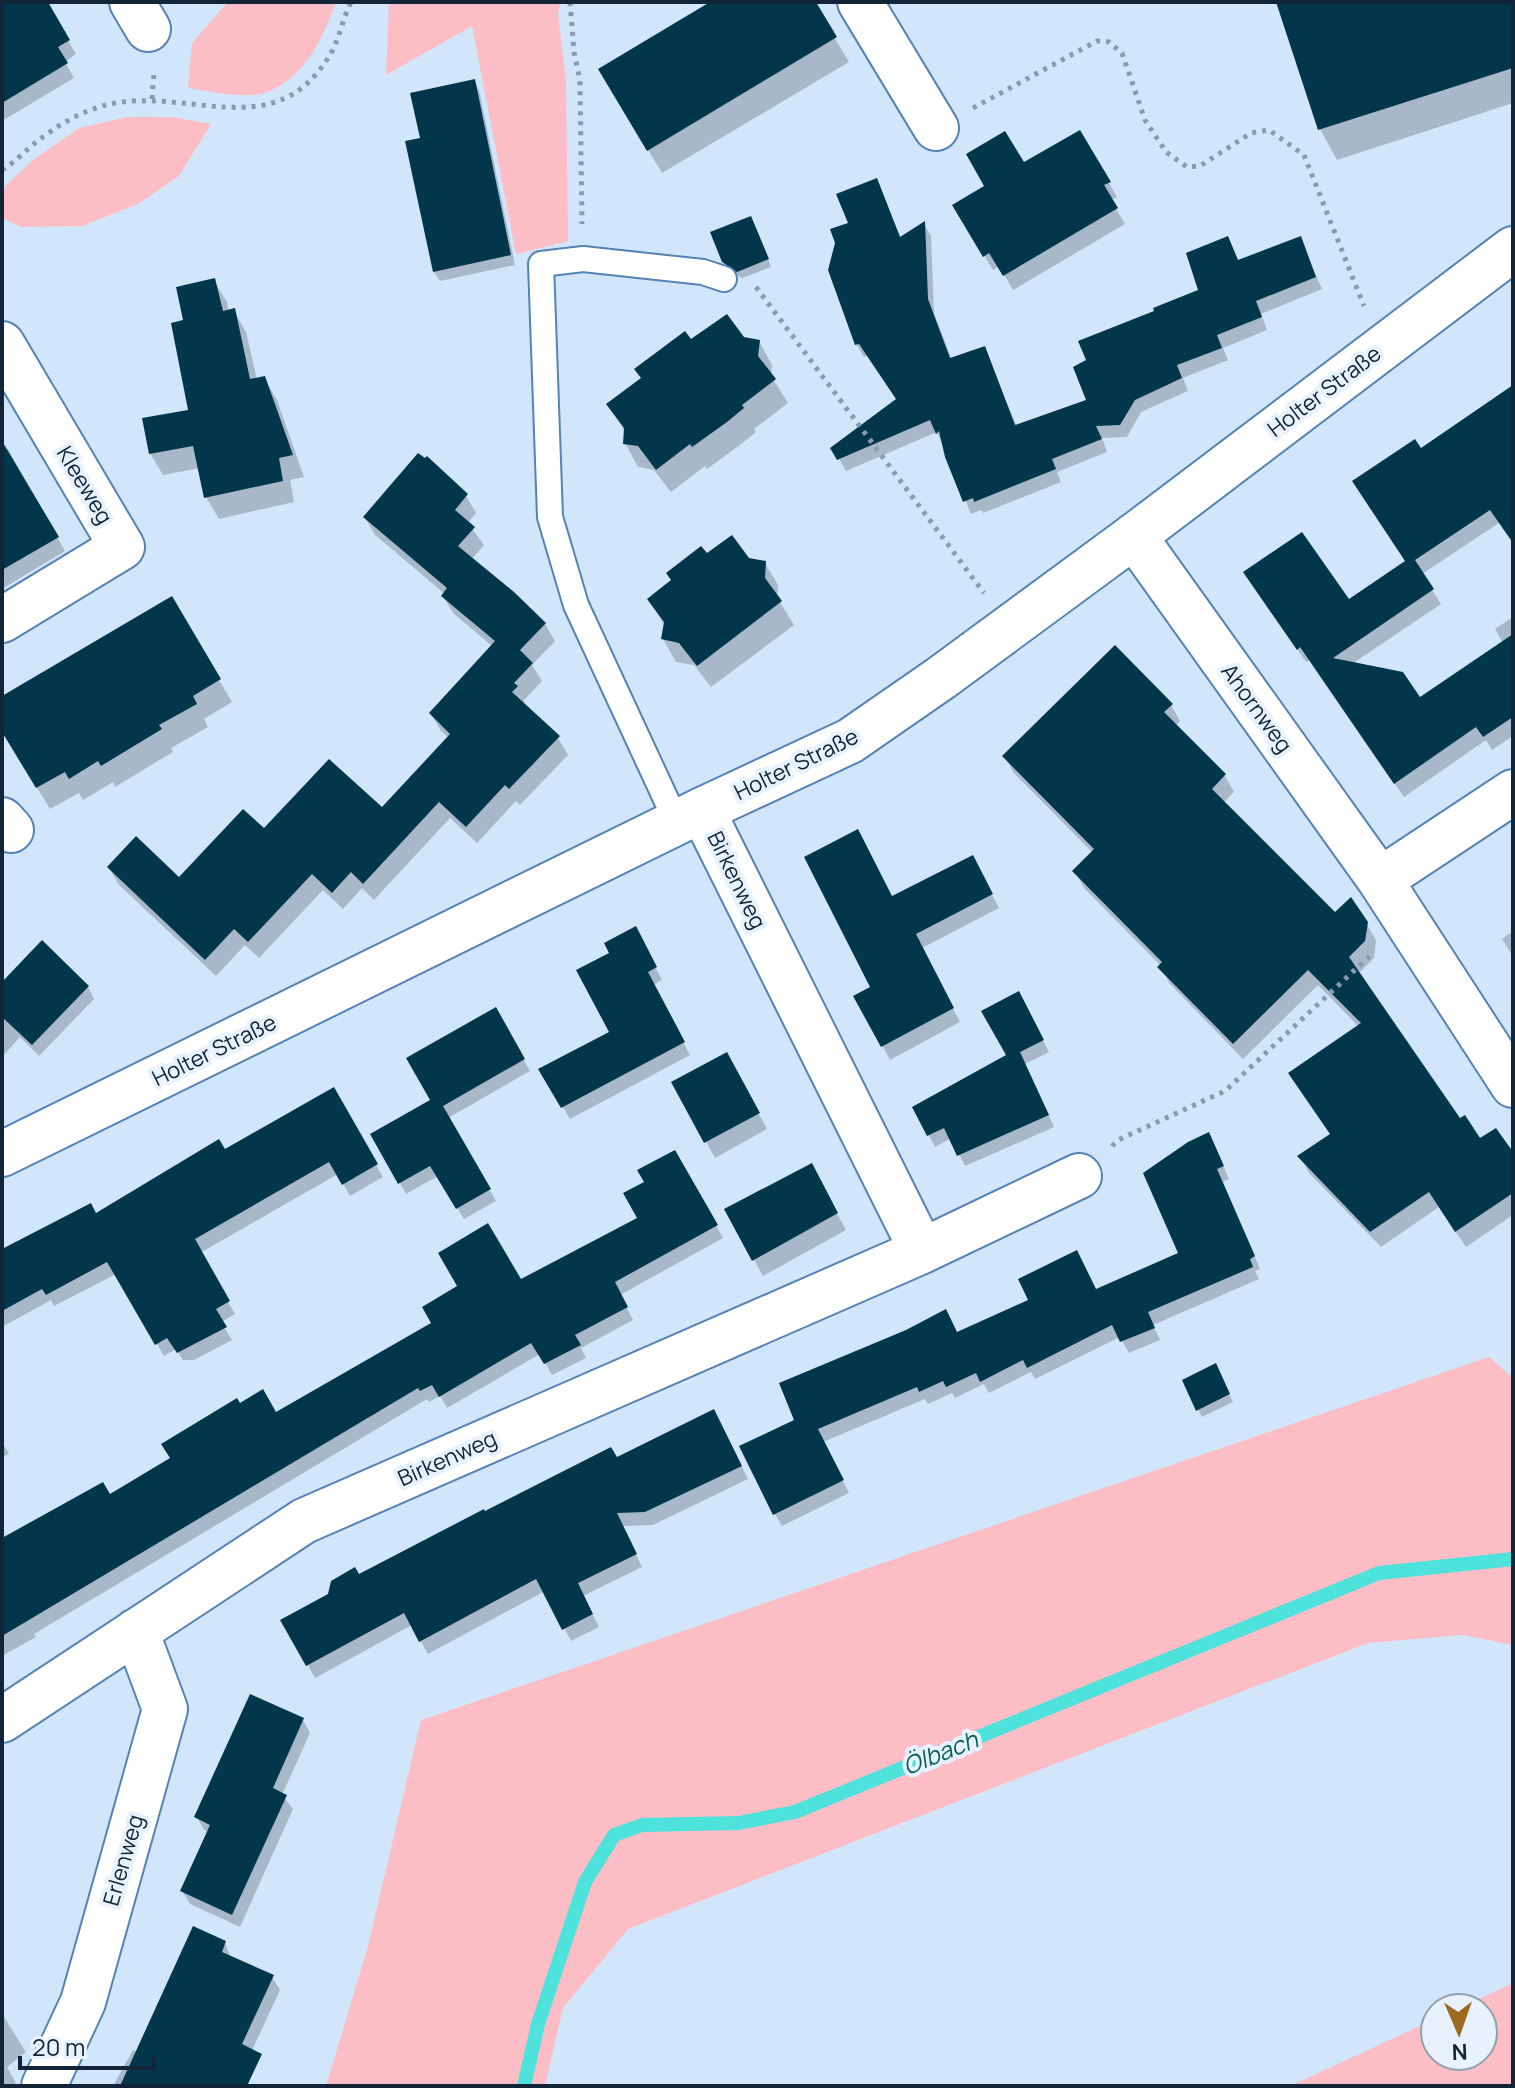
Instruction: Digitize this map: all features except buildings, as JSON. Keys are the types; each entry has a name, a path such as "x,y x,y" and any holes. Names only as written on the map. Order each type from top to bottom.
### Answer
{"street":[{"path":"860,2 936,128"},
{"name":"Holter Straße","path":"2,1154 690,816 850,741 1134,536 1513,249"},
{"name":"Kleeweg","path":"2,344 122,547 2,620"},
{"name":"Ahornweg","path":"1134,536 1380,880 1513,1085"},
{"path":"1380,880 1513,792"},
{"name":"Birkenweg","path":"690,816 922,1251"},
{"name":"Birkenweg","path":"2,1720 304,1521 922,1251 1079,1176"},
{"name":"Erlenweg","path":"44,2086 83,2002 165,1709 136,1631"}],"lane":[{"path":"690,816 576,605 550,517 541,264 583,259 703,272 724,279"}],"path":[{"path":"2,170 65,122 109,105 152,99 244,108 282,102 311,83 330,56 351,2"},
{"path":"570,2 580,80 583,259"},
{"path":"936,128 1097,41 1109,42 1122,53 1145,120 1166,152 1187,167 1200,166 1251,133 1269,130 1304,155 1380,348"},
{"path":"724,279 758,288 1009,625"},
{"path":"1079,1176 1118,1140 1225,1091 1407,922"}],"shaded area":[{"path":"228,2 336,2 310,56 278,87 256,95 188,88 192,43"},
{"path":"389,2 560,2 558,15 566,80 568,241 516,254 472,26 386,75"},
{"path":"127,117 172,117 211,124 179,176 138,204 82,226 21,227 2,218 2,189 34,159 79,128"},
{"path":"1489,1357 1513,1378 1513,1645 1462,1635 1368,1643 628,1929 563,2008 545,2086 326,2086 368,1946 421,1720"},
{"path":"1513,1983 1513,2086 1290,2086 1419,2026 1419,2072 1499,2072 1499,1992 1494,1992"}],"waterway":[{"name":"Ölbach","path":"524,2086 538,2024 585,1882 614,1835 642,1825 739,1823 795,1812 1379,1573 1513,1559"}]}
